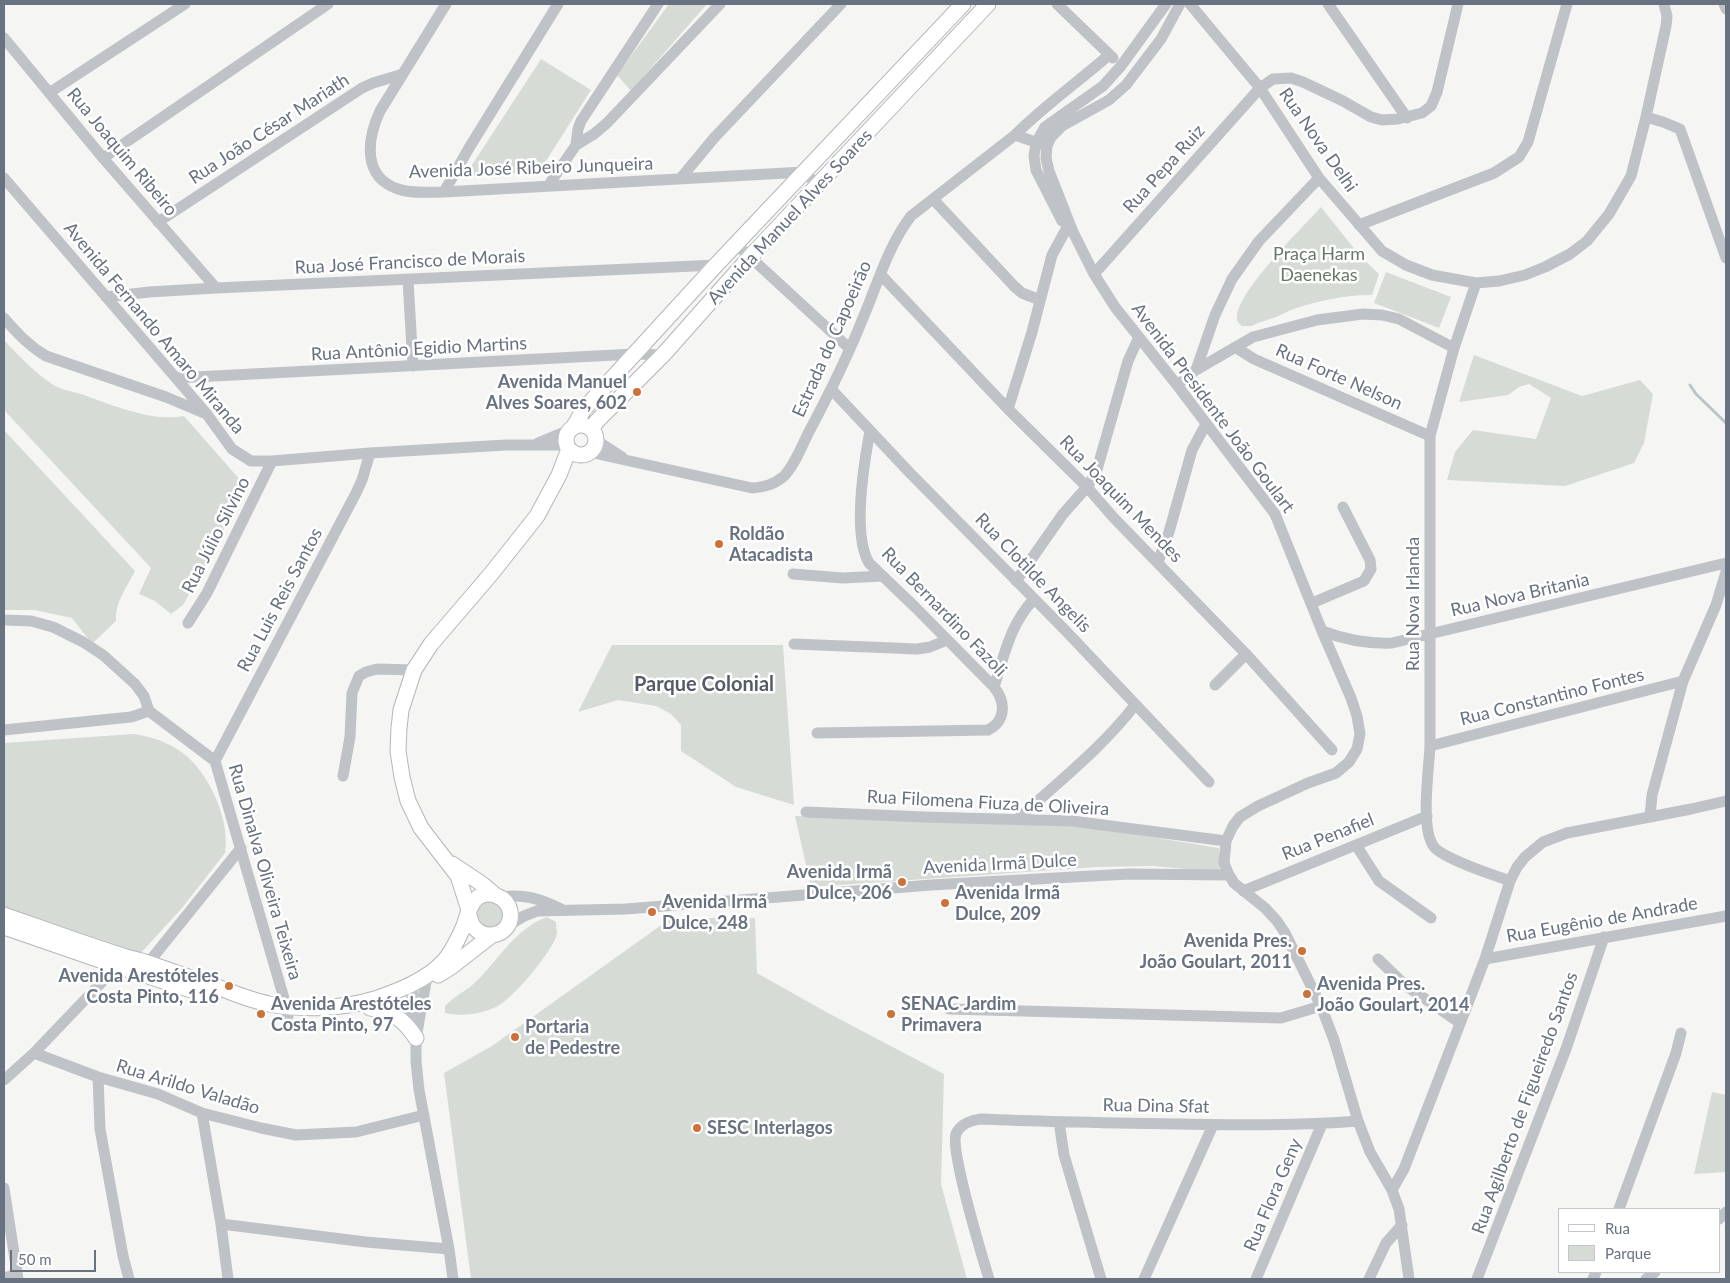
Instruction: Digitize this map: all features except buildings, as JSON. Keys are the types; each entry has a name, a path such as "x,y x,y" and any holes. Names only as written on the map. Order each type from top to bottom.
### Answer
{"main road":[{"name":"Avenida Manuel Alves Soares","path":"571,428 584,408 716,265 963,4"},
{"name":"Avenida Manuel Alves Soares","path":"469,912 458,876 421,828 408,801 402,777 398,751 399,728 406,694 414,670 431,644 491,574 537,516 559,475 582,445 596,422 663,355 750,257 988,4"},
{"path":"584,424 582,445 566,434 571,428 584,424"},
{"name":"Avenida Manuel Alves Soares","path":"446,860 497,896"},
{"path":"4,918 266,1013 368,1000 417,985 445,960 475,900 484,895 497,896 508,905 510,916 506,927 502,931 492,935 451,967 389,1002 331,1016 287,1011"},
{"path":"469,912 470,921 476,930 481,934 492,935"},
{"path":"370,1008 398,1016 406,1023 416,1038"}],"street":[{"path":"49,93 185,4"},
{"path":"103,158 328,4"},
{"name":"Avenida José Ribeiro Junqueira","path":"446,4 375,122 370,147 371,159 375,170 385,183 400,190 444,192 804,172"},
{"path":"444,192 558,4"},
{"path":"576,145 581,121 658,4"},
{"path":"548,186 576,145 607,123 720,4"},
{"path":"680,179 714,138 841,4"},
{"path":"1057,4 1133,76"},
{"path":"1041,145 1046,127 1103,86 1121,66 1166,4"},
{"path":"1041,145 1051,138 1062,126 1109,100 1133,76 1161,39 1180,4"},
{"name":"Rua Nova Delhi","path":"1190,4 1260,88 1319,178 1382,251 1432,275 1476,283 1499,282 1532,272 1570,254 1587,241 1609,214 1631,176 1666,26 1667,16 1664,4"},
{"path":"1328,4 1407,118"},
{"path":"1260,88 1273,79 1291,78 1343,100 1371,117 1387,120 1407,118 1427,109 1437,92 1458,4"},
{"path":"1359,226 1494,173 1519,157 1528,142 1567,4"},
{"path":"1724,4 1726,9"},
{"name":"Rua Joaquim Ribeiro","path":"4,38 103,158 216,288"},
{"path":"1041,145 1015,135 1030,120 1081,80 1109,54"},
{"name":"Rua João César Mariath","path":"158,222 362,88 403,74"},
{"name":"Rua Pepa Ruiz","path":"1094,274 1260,88"},
{"path":"1646,117 1680,129 1726,258"},
{"name":"Estrada do Capoeirão","path":"582,445 625,460 714,481 752,488 774,483 788,471 831,389 850,349 900,230 911,216 1015,135"},
{"name":"Avenida Presidente João Goulart","path":"1041,145 1068,227 1077,240 1094,274 1115,307 1275,514 1322,631 1352,698 1357,716 1360,734 1357,748 1349,762 1336,773 1258,806 1240,817 1226,840 1224,863 1228,875"},
{"path":"804,172 818,185"},
{"name":"Avenida Fernando Amaro Miranda","path":"4,178 176,378 232,449 240,456 251,461 272,461 370,453 537,444 582,445"},
{"path":"1196,370 1215,314 1232,279 1259,241 1319,178"},
{"path":"933,199 1014,286 1022,293 1040,300"},
{"path":"1008,409 1052,254 1068,227"},
{"path":"736,244 850,349"},
{"name":"Rua José Francisco de Morais","path":"106,297 216,288 716,265"},
{"name":"Rua Joaquim Mendes","path":"881,275 1246,654 1332,750"},
{"path":"408,280 413,366"},
{"name":"Rua Nova Irlanda","path":"1476,283 1454,348 1430,436 1430,746 1426,816 1430,841 1436,849 1448,856 1510,881"},
{"name":"Rua Forte Nelson","path":"1177,385 1196,370 1253,337 1317,320 1363,314 1399,319 1454,348"},
{"path":"4,318 18,335 46,356 166,397 206,414"},
{"path":"1016,581 1071,504 1087,487 1096,473 1128,361 1139,337"},
{"name":"Rua Forte Nelson","path":"1235,347 1254,359 1430,436"},
{"name":"Rua Antônio Egidio Martins","path":"176,378 634,354 663,355"},
{"name":"Rua Clotilde Angelis","path":"831,389 1209,782"},
{"path":"1158,562 1169,532 1192,450 1206,424"},
{"name":"Avenida Fernando Amaro Miranda","path":"537,444 571,428"},
{"name":"Rua Bernardino Fazoli","path":"817,732 988,730 997,724 1003,712 1000,695 994,688 869,563 864,555 860,529 863,468 870,430"},
{"name":"Rua Luis Reis Santos","path":"215,761 356,493 365,473 370,453"},
{"name":"Rua Júlio Silvino","path":"188,623 207,593 272,461"},
{"path":"1312,603 1364,581 1371,569 1370,560 1343,507"},
{"name":"Rua Nova Britania","path":"1322,631 1352,641 1376,644 1392,643 1726,563"},
{"path":"1650,817 1652,795 1683,681 1716,605 1726,572"},
{"path":"793,574 843,578 883,576"},
{"path":"994,688 1013,628 1019,616 1034,599"},
{"name":"Rua Dinalva Oliveira Teixeira","path":"4,620 32,621 53,627 77,638 103,655 135,684 144,696 149,711 215,761 287,1011"},
{"path":"794,644 917,649 930,647 947,640"},
{"path":"1215,685 1246,654"},
{"path":"343,776 350,737 352,693 359,676 377,669 414,670"},
{"name":"Rua Constantino Fontes","path":"1430,746 1683,681"},
{"path":"1018,819 1099,745 1121,723 1135,704"},
{"path":"4,730 131,717 149,711"},
{"path":"1392,1190 1404,1168 1485,959 1510,881 1525,857 1532,850 1554,837 1567,833 1692,810 1726,801"},
{"name":"Rua Filomena Fiuza de Oliveira","path":"806,812 1072,821 1226,840"},
{"name":"Rua Penafiel","path":"1243,891 1426,816"},
{"path":"1356,845 1379,881 1431,918"},
{"path":"144,968 241,848"},
{"name":"Avenida Irmã Dulce","path":"506,927 524,916 537,911 626,910 931,885 1081,876 1129,874 1228,875"},
{"path":"1228,875 1277,921 1321,1006 1358,1121 1370,1152 1392,1190 1399,1209 1409,1279"},
{"name":"Avenida Irmã Dulce","path":"497,896 532,897 564,910"},
{"name":"Rua Eugênio de Andrade","path":"1485,959 1726,916"},
{"name":"Rua Agilberto de Figueiredo Santos","path":"1477,1279 1566,1049 1604,937"},
{"path":"1378,959 1405,985 1460,1023"},
{"path":"4,1080 34,1053 122,961"},
{"path":"417,985 411,1016 416,1038 419,1090 453,1279"},
{"path":"948,1009 1281,1018 1321,1006"},
{"path":"1619,1208 1676,1053 1681,1032"},
{"name":"Rua Arildo Valadão","path":"34,1053 98,1077 158,1094 202,1113 296,1135 356,1132 424,1115"},
{"path":"98,1077 100,1129 119,1238 129,1279"},
{"path":"202,1113 221,1224 228,1279"},
{"name":"Rua Dina Sfat","path":"989,1279 967,1200 955,1147 957,1131 972,1120 1213,1124 1322,1124 1358,1121"},
{"path":"1059,1122 1064,1155 1101,1279"},
{"path":"1144,1279 1213,1124"},
{"name":"Rua Flora Geny","path":"1256,1279 1322,1124"},
{"path":"4,1188 18,1276 4,1278"},
{"path":"221,1224 366,1242 449,1249"},
{"path":"1369,1279 1386,1243 1402,1225"}],"green space":[{"path":"669,4 707,4 631,91 617,75"},
{"path":"541,59 591,90 539,172 472,176 470,171 472,165"},
{"name":"Praça Harm Daenekas","path":"1321,207 1360,256 1379,274 1372,295 1341,297 1321,301 1291,310 1252,326 1242,326 1237,316 1240,305 1248,291 1259,276"},
{"path":"1386,272 1451,297 1439,328 1374,303"},
{"path":"4,340 33,369 59,388 145,415 158,417 184,416 242,482 242,489 222,534 183,605 171,614 155,601 139,594 151,568 4,410"},
{"path":"1474,355 1582,396 1640,380 1653,394 1644,443 1634,463 1565,486 1447,480 1455,452 1473,430 1536,439 1551,398 1529,384 1519,387 1508,395 1459,402"},
{"path":"4,430 135,571 119,601 116,621 92,644 72,618 34,610 4,610"},
{"path":"612,645 783,645 794,805 736,787 681,751 681,725 671,714 656,706 618,700 578,712"},
{"path":"133,734 155,739 172,746 188,757 198,768 215,795 224,825 226,840 225,853 182,908 139,955 4,907 4,743"},
{"path":"795,816 1091,827 1219,848 1220,872 1152,866 1098,867 811,887"},
{"path":"483,901 494,901 504,911 501,926 483,930 474,912"},
{"path":"547,917 556,922 557,934 554,942 541,962 513,994 498,1006 485,1011 465,1015 445,1013 445,1006 470,987 524,930"},
{"name":"SESC Interlagos","path":"671,918 755,918 757,973 944,1074 941,1184 967,1279 471,1279 444,1073 492,1046"},
{"path":"1712,1092 1726,1095 1726,1172 1694,1174"}],"waterway":[{"path":"1690,385 1696,394 1726,423"}],"place":[{"name":"Avenida Manuel Alves Soares, 602","path":"637,392"},
{"name":"Roldão Atacadista","path":"719,544"},
{"name":"Avenida Irmã Dulce, 206","path":"902,882"},
{"name":"Avenida Irmã Dulce, 209","path":"945,903"},
{"name":"Avenida Irmã Dulce, 248","path":"652,912"},
{"name":"Avenida Pres. João Goulart, 2011","path":"1302,951"},
{"name":"Avenida Arestóteles Costa Pinto, 116","path":"229,986"},
{"name":"Avenida Pres. João Goulart, 2014","path":"1307,994"},
{"name":"Avenida Arestóteles Costa Pinto, 97","path":"261,1014"},
{"name":"SENAC Jardim Primavera","path":"891,1014"},
{"name":"Portaria de Pedestre","path":"515,1037"},
{"name":"SESC Interlagos","path":"697,1128"}],"district":[{"name":"Parque Colonial","path":"704,685"}]}
